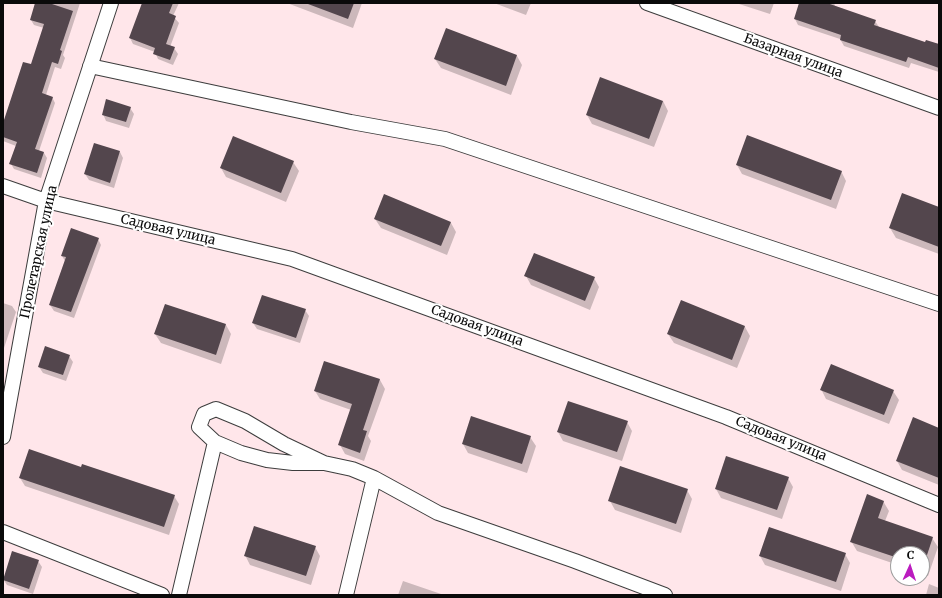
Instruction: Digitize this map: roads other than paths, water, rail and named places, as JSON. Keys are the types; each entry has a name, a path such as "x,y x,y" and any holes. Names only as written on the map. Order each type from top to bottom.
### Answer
{"street":[{"name":"Пролетарская улица","path":"3,437 46,201 110,3"},
{"name":"Базарная улица","path":"647,3 939,108"},
{"path":"90,66 351,122 445,139 939,304"},
{"name":"Садовая улица","path":"3,186 46,201 292,259 726,417 939,505"},
{"path":"324,463 284,444 245,421 216,409 204,414 199,427 214,442 242,453 267,460 293,463 324,463 352,469 374,478 438,513 575,561 665,595"},
{"path":"179,595 214,442"},
{"path":"346,595 374,478"},
{"path":"3,532 162,595"}]}
